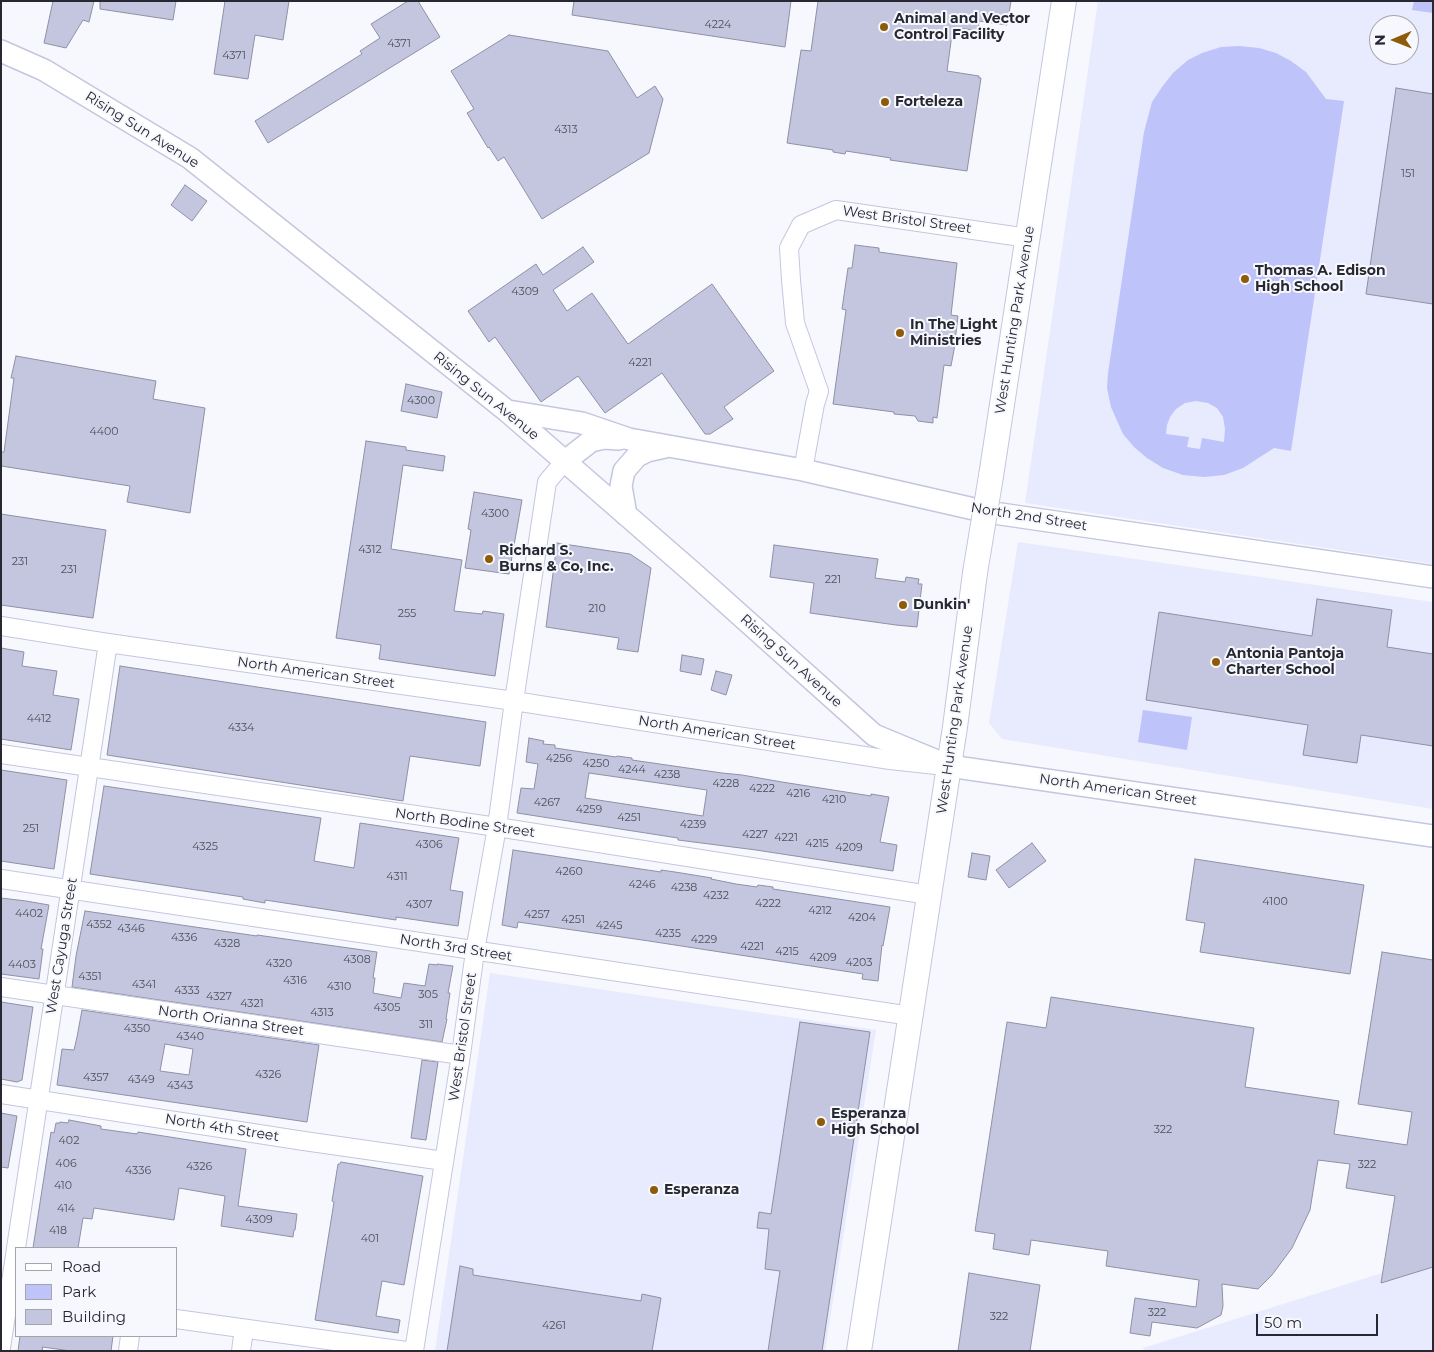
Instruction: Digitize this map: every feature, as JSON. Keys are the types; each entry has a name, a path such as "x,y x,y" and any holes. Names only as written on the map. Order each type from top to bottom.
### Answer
{"main road":[{"name":"West Hunting Park Avenue","path":"859,1351 949,766 975,573 1064,1"}],"street":[{"name":"Rising Sun Avenue","path":"1,51 44,70 190,158 508,411 874,735 949,766"},
{"name":"West Bristol Street","path":"803,470 819,391 795,323 789,248 801,225 836,210 1028,238"},
{"name":"North 2nd Street","path":"508,411 582,422 629,439"},
{"name":"North 2nd Street","path":"564,462 591,441 604,438 629,439 803,470 987,512 1433,577"},
{"path":"626,515 621,486 624,470 637,456 668,446"},
{"name":"West Bristol Street","path":"414,1351 461,1054 475,951 497,827 547,482 564,462"},
{"name":"North American Street","path":"1,626 108,644 514,701 890,760 949,766 1433,836"},
{"name":"West Cayuga Street","path":"16,1247 108,644"},
{"name":"North Bodine Street","path":"1,754 497,827 929,895"},
{"name":"North 3rd Street","path":"1,879 910,1016"},
{"name":"North Orianna Street","path":"1,987 461,1054"},
{"name":"North 4th Street","path":"1,1094 444,1161"},
{"name":"West Cayuga Street","path":"1,1348 15,1255"},
{"path":"178,1319 406,1351"},
{"path":"241,1351 244,1329"},
{"path":"128,1351 130,1337"}],"shaded area":[{"name":"Thomas A. Edison High School","path":"1098,1 1433,1 1433,564 1025,503"},
{"name":"Antonia Pantoja Charter School","path":"1018,542 1433,602 1433,809 1002,739 989,723"},
{"name":"Esperanza","path":"490,973 876,1030 825,1351 435,1351"},
{"path":"1433,1257 1433,1351 1144,1351 1143,1348"}],"green space":[{"path":"1414,1 1433,1 1433,13 1412,10"},
{"path":"1221,47 1259,48 1276,53 1306,72 1326,99 1344,101 1291,451 1274,448 1243,468 1224,475 1204,477 1183,475 1163,468 1134,447 1123,434 1111,407 1107,388 1144,132 1152,102 1173,73 1188,60","holes":["1196,401 1208,403 1217,408 1223,417 1225,429 1224,442 1202,438 1200,449 1187,447 1189,437 1166,434 1170,417 1176,409 1185,403"]},
{"path":"1143,710 1192,717 1187,750 1138,742"}],"building":[{"path":"53,1 94,1 89,22 83,20 66,48 44,43"},
{"path":"100,1 176,1 173,20 100,9"},
{"path":"225,1 289,1 283,40 255,35 248,79 214,74"},
{"path":"408,1 418,1 440,37 268,143 255,121 362,54 360,51 380,38 371,24"},
{"path":"574,1 791,1 785,47 572,15"},
{"name":"Forteleza","path":"818,1 1011,1 1007,25 979,21 978,31 953,27 947,71 979,76 981,78 967,171 890,160 891,158 846,151 845,154 833,152 833,150 787,143 801,50 811,51"},
{"path":"509,35 608,51 637,98 655,86 663,99 649,153 542,219 504,157 498,161 488,148 467,113 474,109 451,71"},
{"name":"Thomas A. Edison High School","path":"1396,88 1433,94 1433,304 1366,294"},
{"path":"185,185 207,201 192,221 171,205"},
{"name":"In The Light Ministries","path":"855,245 879,248 879,252 957,263 951,315 958,316 954,350 951,366 944,365 937,418 933,417 933,423 918,421 915,416 894,414 894,412 833,404 846,310 842,309 848,268 852,268"},
{"path":"583,247 594,262 553,290 567,311 592,293 628,344 712,284 774,371 724,407 733,419 710,434 705,434 662,373 605,413 578,376 541,402 495,337 489,342 468,311 536,264 543,275"},
{"path":"16,356 156,381 153,399 205,408 190,513 127,502 130,486 1,466 1,452 4,452 14,378 11,378"},
{"path":"406,384 442,392 437,418 401,411"},
{"path":"366,441 406,447 406,450 445,456 443,471 403,465 391,549 462,560 454,611 482,614 483,611 504,614 495,676 379,659 381,645 336,638"},
{"path":"474,492 522,500 509,574 465,568 471,530 468,529"},
{"path":"1,514 106,530 93,618 1,605"},
{"path":"557,543 630,554 651,568 638,652 617,649 619,638 546,627"},
{"path":"774,545 878,559 875,578 905,582 906,577 919,579 918,584 922,584 917,627 810,613 814,583 770,577"},
{"name":"Antonia Pantoja Charter School","path":"1317,599 1392,610 1387,647 1433,654 1433,746 1361,735 1357,763 1303,755 1308,725 1146,700 1159,612 1312,636"},
{"path":"1,648 24,652 22,666 57,671 53,695 79,699 71,750 1,739"},
{"path":"682,655 704,659 701,675 680,671"},
{"path":"120,666 486,722 480,766 410,756 403,801 107,755"},
{"path":"716,671 732,675 726,695 711,690"},
{"path":"529,738 544,741 543,744 555,745 555,748 632,758 632,760 742,775 871,796 871,794 889,797 880,842 897,845 893,871 678,840 678,838 517,813 521,788 534,789 538,764 526,762","holes":["589,773 707,790 703,816 585,798"]},
{"path":"1,770 67,780 54,869 1,861"},
{"path":"104,786 321,818 314,861 354,868 360,823 459,838 450,890 463,892 458,926 396,917 396,920 265,900 265,903 243,899 243,897 90,874"},
{"path":"1032,843 1046,861 1009,888 996,870"},
{"path":"513,850 661,872 661,870 675,872 736,884 773,887 773,889 890,907 882,945 878,981 862,979 863,974 649,941 518,922 517,928 502,925"},
{"path":"972,853 990,856 986,880 968,877"},
{"path":"1195,859 1364,885 1350,974 1200,952 1205,923 1186,920"},
{"path":"1,898 49,905 41,949 43,949 39,979 1,974"},
{"path":"85,911 377,952 373,993 401,998 404,983 425,986 429,964 453,966 448,993 450,993 447,1019 442,1042 72,987"},
{"path":"1382,952 1433,960 1433,1267 1381,1283 1395,1196 1346,1188 1350,1164 1318,1160 1310,1210 1292,1248 1272,1275 1258,1289 1222,1284 1223,1306 1221,1315 1197,1328 1152,1322 1150,1336 1130,1333 1135,1298 1196,1307 1199,1280 1106,1266 1108,1251 1031,1240 1029,1255 993,1249 995,1234 975,1231 1007,1022 1046,1028 1051,997 1254,1028 1245,1087 1339,1101 1334,1134 1407,1145 1412,1112 1358,1104"},
{"path":"1,1002 33,1007 22,1080 17,1082 1,1079"},
{"path":"82,1010 319,1045 307,1122 57,1085 62,1049 74,1050","holes":["165,1044 193,1049 189,1075 160,1071"]},
{"name":"Esperanza High School","path":"800,1022 870,1032 822,1351 768,1351 780,1271 765,1269 769,1229 757,1228 759,1212 771,1214"},
{"path":"422,1060 438,1062 426,1140 411,1138"},
{"path":"1,1113 17,1116 8,1168 1,1167"},
{"path":"69,1120 101,1126 101,1129 137,1134 138,1132 246,1149 238,1206 297,1214 293,1237 221,1226 225,1196 179,1188 174,1220 94,1208 92,1219 83,1218 78,1247 33,1247 51,1132 54,1133 56,1123 68,1123"},
{"path":"341,1162 423,1176 404,1285 382,1281 376,1316 400,1320 398,1333 315,1320 334,1202 332,1201 338,1164"},
{"path":"460,1266 473,1269 473,1275 641,1301 642,1294 661,1298 652,1351 447,1351"},
{"path":"969,1273 1040,1285 1030,1351 958,1351"},
{"path":"20,1337 113,1337 111,1351 71,1351 42,1347 43,1351 18,1351"}],"place":[{"name":"Animal and Vector Control Facility","path":"884,27"},
{"name":"Forteleza","path":"885,102"},
{"name":"Thomas A. Edison High School","path":"1245,279"},
{"name":"In The Light Ministries","path":"900,333"},
{"name":"Richard S. Burns & Co, Inc.","path":"489,559"},
{"name":"Dunkin'","path":"903,605"},
{"name":"Antonia Pantoja Charter School","path":"1216,662"},
{"name":"Esperanza High School","path":"821,1122"},
{"name":"Esperanza","path":"654,1190"}]}
